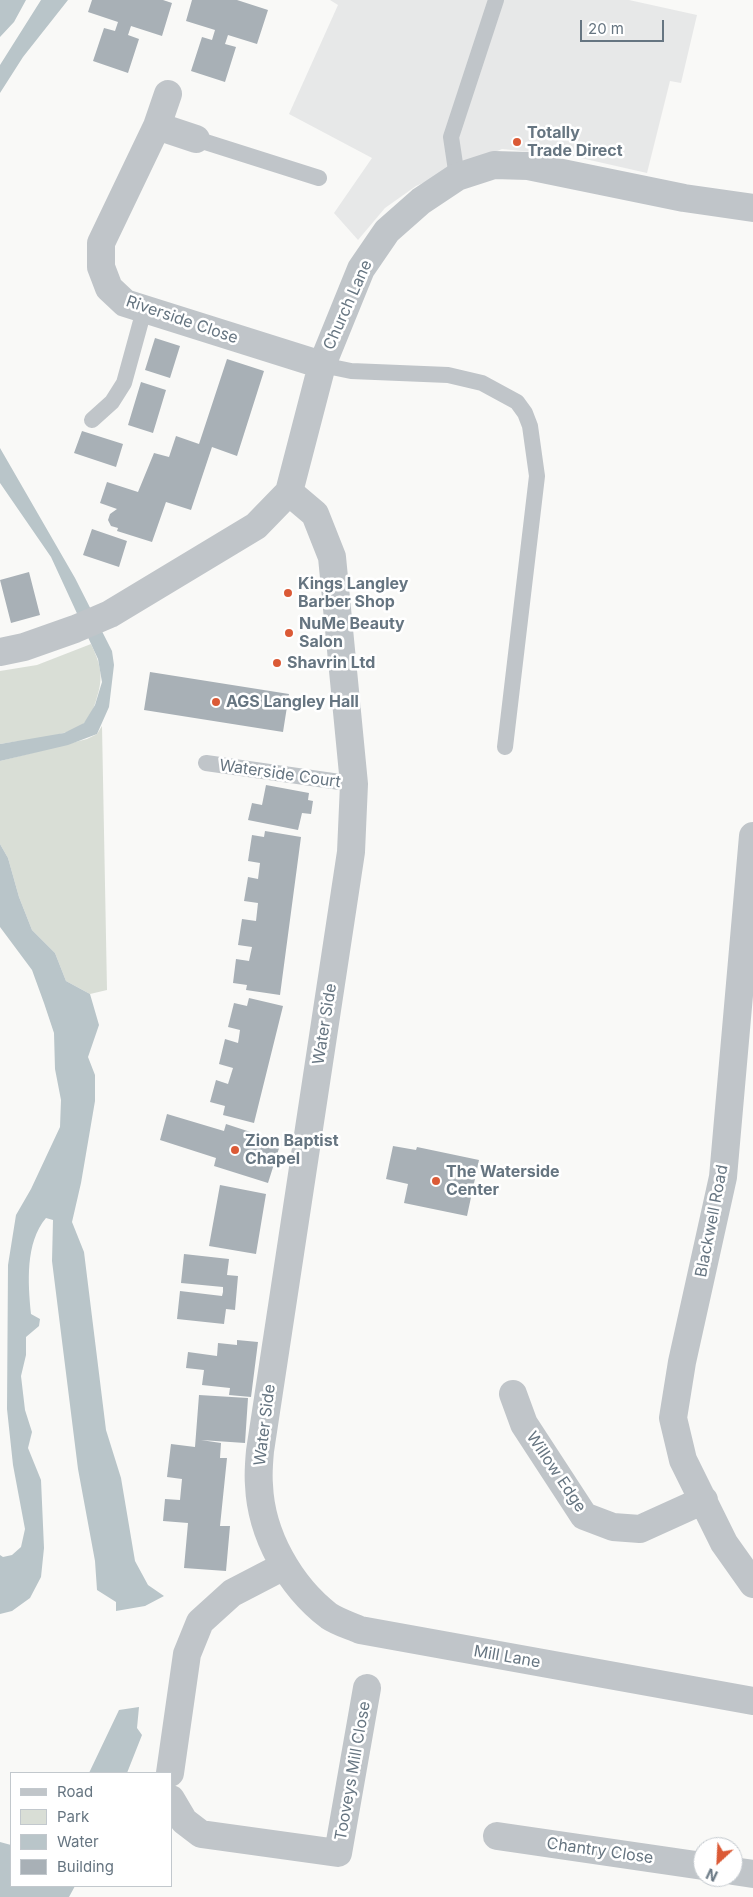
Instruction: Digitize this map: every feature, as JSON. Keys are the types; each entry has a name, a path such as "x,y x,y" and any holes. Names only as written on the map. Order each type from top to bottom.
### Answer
{"street":[{"name":"Riverside Close","path":"168,94 157,126 100,243 101,267 109,288 125,303 144,310 322,365"},
{"path":"157,126 196,139"},
{"name":"Church Lane","path":"0,652 24,647 78,628 110,614 256,526 289,492 322,365 362,269 387,231 421,202 457,177 494,165 528,166 684,198 753,208"},
{"name":"Water Side","path":"284,1566 267,1530 259,1487 260,1451 351,852 354,784 332,557 315,514 289,492"},
{"name":"Blackwell Road","path":"753,836 723,1177 682,1362 673,1418 683,1460 724,1543 753,1584"},
{"name":"Willow Edge","path":"513,1394 524,1424 584,1516 612,1527 640,1529 704,1500"},
{"path":"170,1772 187,1654 200,1622 232,1593 284,1566"},
{"name":"Mill Lane","path":"284,1566 308,1596 330,1617 360,1630 753,1701"},
{"name":"Tooveys Mill Close","path":"172,1802 184,1821 201,1834 336,1864 367,1688"},
{"name":"Chantry Close","path":"497,1836 693,1865"}],"lane":[{"path":"457,177 451,137 496,0"},
{"path":"196,139 319,178"},
{"path":"92,420 112,402 124,383 144,310"},
{"path":"322,365 351,371 448,375 474,381 482,383 517,402 525,413 530,426 537,476 505,747"},
{"name":"Waterside Court","path":"206,763 354,784"}],"shaded area":[{"path":"330,0 629,0 697,15 681,83 670,81 647,173 572,156 502,149 416,186 385,208 358,240 334,213 372,158 289,114 338,5"}],"green space":[{"path":"91,644 97,657 101,676 94,708 86,722 75,729 54,735 0,744 0,671 37,665"},
{"path":"102,726 107,990 90,994 66,981 55,953 32,930 19,897 8,858 0,844 0,761 87,739 97,734"}],"water":[{"path":"0,0 26,0 14,22 0,37"},
{"path":"41,0 68,0 23,57 0,93 0,65"},
{"path":"0,448 75,578 112,651 114,665 109,707 97,734 68,745 0,761 0,744 64,733 84,723 95,705 102,682 98,659 51,557 0,483"},
{"path":"0,844 8,858 19,897 32,930 55,953 66,981 90,994 99,1025 88,1057 95,1075 95,1101 81,1183 72,1222 84,1252 106,1430 121,1478 135,1561 148,1585 164,1596 145,1606 116,1611 116,1602 97,1590 95,1561 78,1469 52,1261 53,1220 46,1218 34,1239 29,1277 31,1314 40,1319 39,1326 26,1337 26,1355 21,1376 25,1410 32,1432 28,1448 41,1480 44,1548 41,1577 30,1598 12,1611 0,1614 0,1555 3,1557 12,1555 21,1547 25,1529 13,1465 7,1409 8,1265 16,1215 31,1189 60,1127 61,1100 55,1069 54,1033 44,1003 32,970 0,927"},
{"path":"139,1707 137,1728 142,1735 127,1772 89,1772 119,1710"},
{"path":"0,1842 10,1845 10,1887 74,1887 69,1897 0,1897"}],"building":[{"path":"92,0 163,0 172,3 162,36 131,26 128,35 139,39 128,73 93,61 104,28 115,31 118,22 88,12"},
{"path":"192,0 237,0 268,10 257,44 228,35 225,44 236,47 225,82 191,71 202,37 212,40 215,30 186,21"},
{"path":"155,338 180,346 170,378 145,370"},
{"path":"227,359 264,371 237,456 212,447 191,510 166,502 152,542 117,531 118,528 111,526 108,520 110,514 117,509 100,503 107,482 138,492 154,453 169,457 176,436 199,444"},
{"path":"141,382 166,390 153,433 128,425"},
{"path":"82,431 123,444 116,467 74,453"},
{"path":"92,529 127,541 119,567 83,555"},
{"path":"29,572 40,615 11,623 0,580"},
{"name":"AGS Langley Hall","path":"150,672 289,694 283,732 144,710"},
{"path":"266,785 309,793 308,800 313,801 311,814 302,813 298,830 248,820 252,803 262,805"},
{"path":"265,831 301,837 280,995 246,990 247,985 233,983 236,959 249,961 252,947 238,945 242,919 256,921 258,903 244,901 248,877 258,879 260,863 248,861 252,835 264,837"},
{"path":"249,998 283,1006 254,1123 223,1115 225,1106 210,1102 216,1080 228,1084 233,1068 219,1064 225,1039 238,1043 240,1030 228,1027 234,1003 247,1006"},
{"name":"Zion Baptist Chapel","path":"167,1114 224,1131 226,1124 281,1142 268,1183 214,1166 216,1158 160,1140"},
{"name":"The Waterside Center","path":"393,1146 416,1150 417,1147 479,1160 467,1216 404,1203 408,1184 386,1179"},
{"path":"220,1185 266,1194 256,1254 209,1246"},
{"path":"184,1254 229,1259 227,1275 238,1276 235,1310 226,1309 224,1324 177,1319 180,1291 222,1296 223,1292 223,1287 181,1283"},
{"path":"237,1340 258,1342 251,1397 229,1395 230,1388 202,1385 204,1370 186,1368 188,1352 217,1356 218,1343 237,1345"},
{"path":"199,1395 248,1398 245,1443 201,1440 221,1443 220,1458 227,1458 220,1526 230,1526 226,1571 184,1568 188,1523 163,1521 165,1499 180,1500 182,1479 167,1477 171,1444 195,1447"}],"place":[{"name":"Totally Trade Direct","path":"517,142"},
{"name":"Kings Langley Barber Shop","path":"288,593"},
{"name":"NuMe Beauty Salon","path":"289,633"},
{"name":"Shavrin Ltd","path":"277,663"},
{"name":"AGS Langley Hall","path":"216,702"},
{"name":"Zion Baptist Chapel","path":"235,1150"},
{"name":"The Waterside Center","path":"436,1181"}]}
